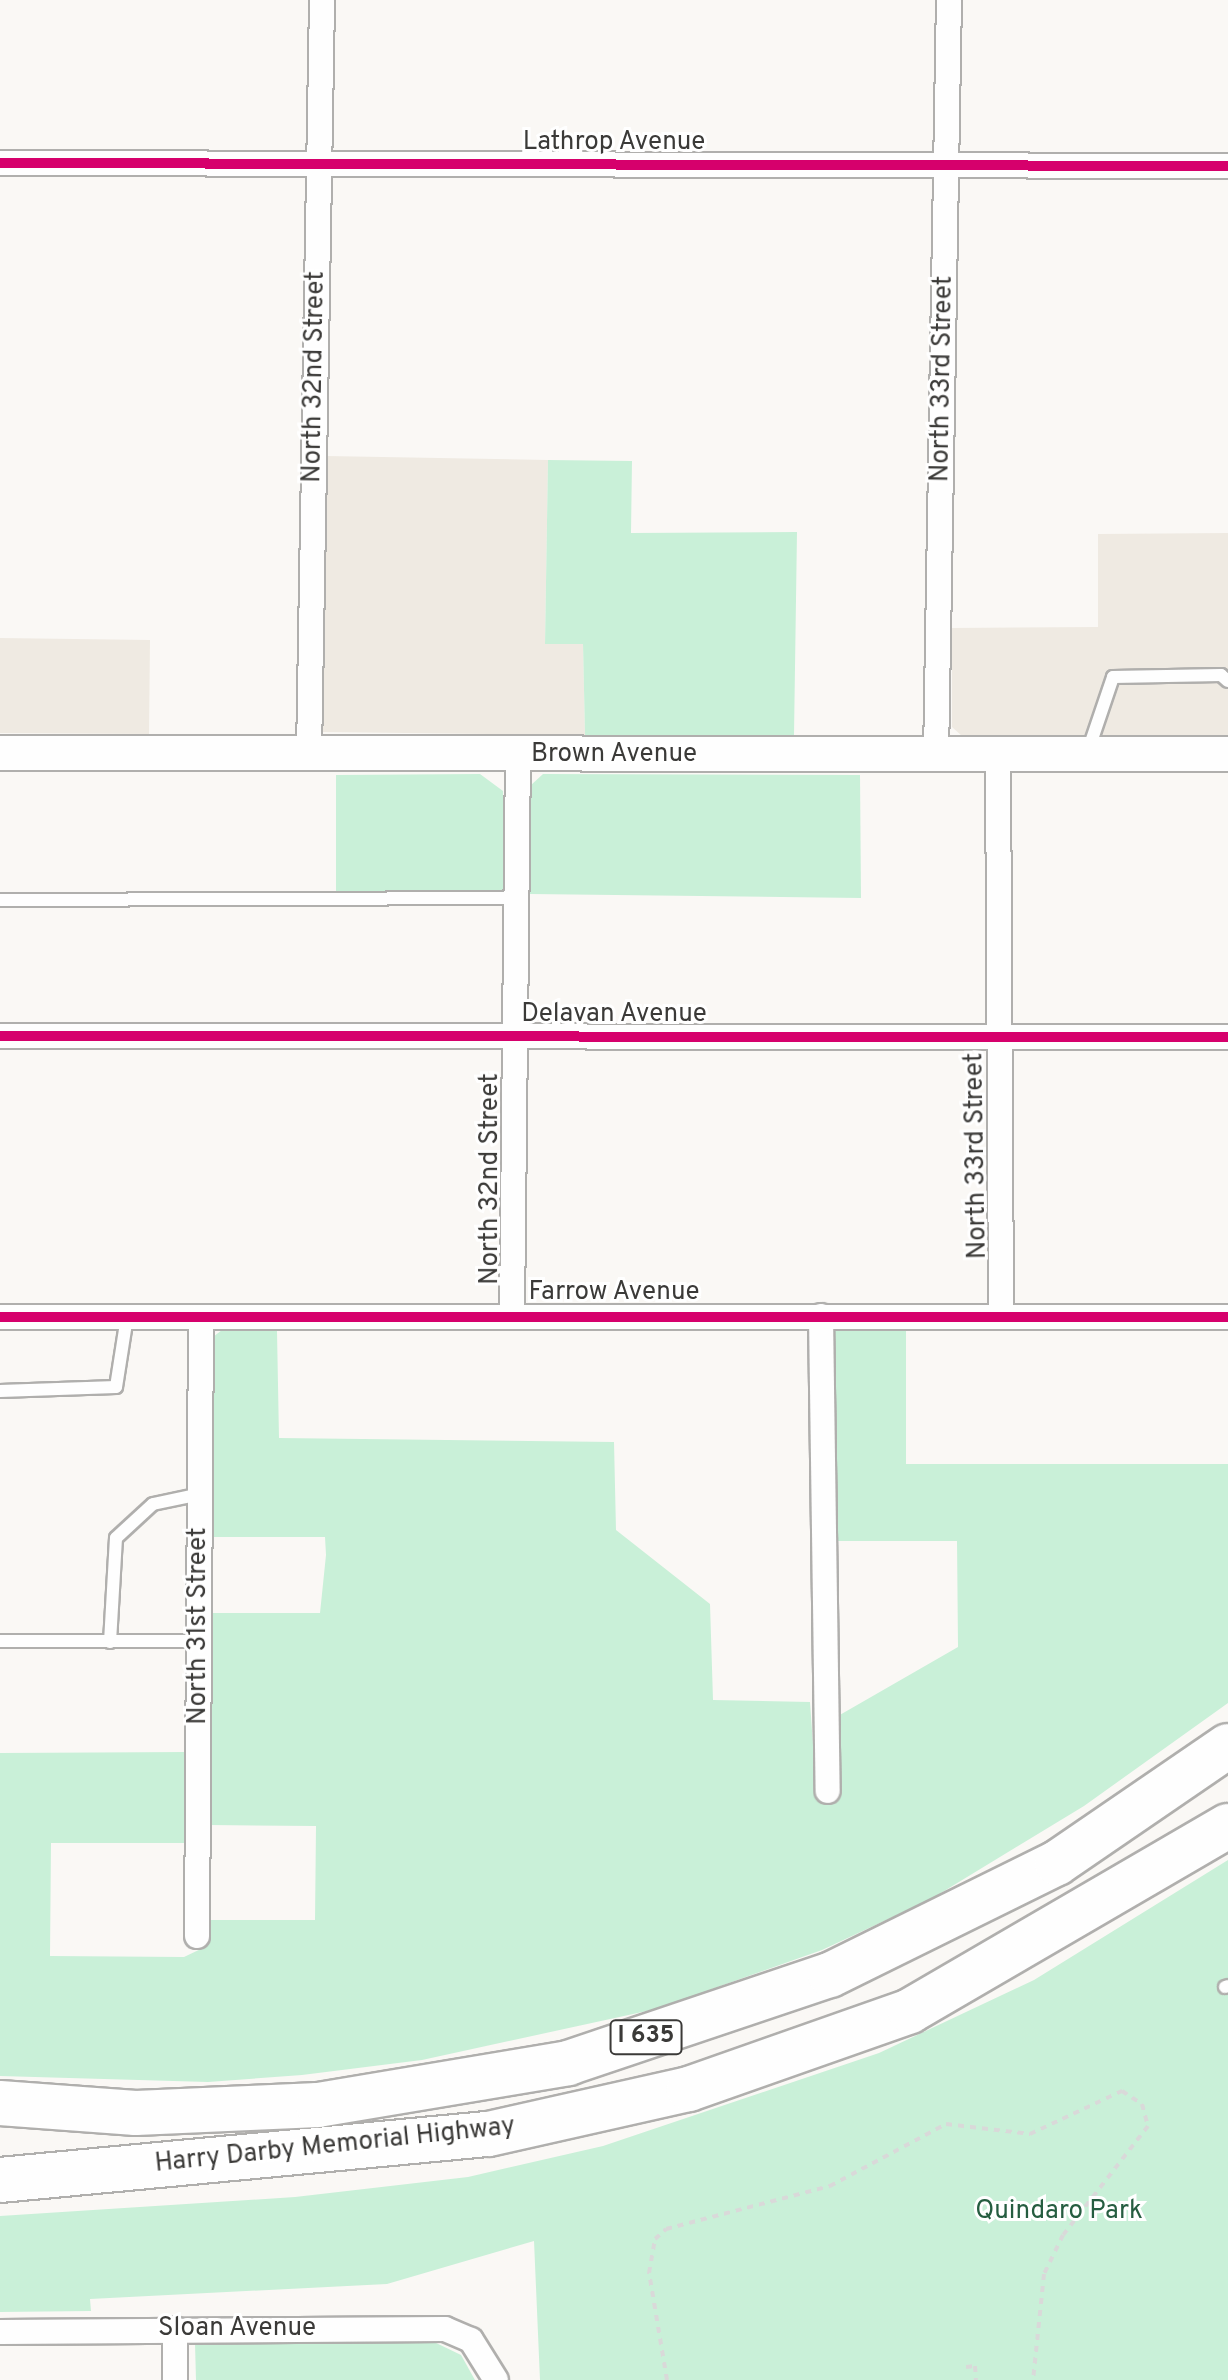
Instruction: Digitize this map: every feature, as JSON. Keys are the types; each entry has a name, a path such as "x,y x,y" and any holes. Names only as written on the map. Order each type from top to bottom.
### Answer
{"highway":[{"name":"Harry Darby Memorial Highway","path":"0,2103 136,2113 318,2105 568,2063 830,1975 1057,1863 1228,1746"},
{"name":"Harry Darby Memorial Highway","path":"0,2180 489,2134 689,2089 910,2011 1228,1826"}],"main road":[{"name":"Brown Avenue","path":"0,753 936,757 1228,754"}],"street":[{"name":"North 32nd Street","path":"309,754 322,0"},
{"name":"North 33rd Street","path":"936,757 949,0"},
{"name":"Lathrop Avenue","path":"0,163 1228,166"},
{"name":"North 32nd Street","path":"512,1315 518,755"},
{"name":"North 33rd Street","path":"998,756 997,1037 1001,1316"},
{"name":"Delavan Avenue","path":"0,1036 1228,1037"},
{"path":"821,1316 828,1791"},
{"name":"Farrow Avenue","path":"0,1317 1228,1317"},
{"name":"North 31st Street","path":"197,1936 201,1317"},
{"path":"175,2329 175,2380"},
{"name":"Sloan Avenue","path":"0,2332 445,2329 471,2340 496,2380"}],"lane":[{"path":"1087,755 1113,677 1221,675 1228,681"},
{"path":"0,900 516,898"},
{"path":"0,1391 116,1387 127,1317"},
{"path":"110,1642 116,1538 153,1504 200,1494"},
{"path":"0,1641 199,1641"}],"path":[{"path":"667,2380 649,2273 655,2239 666,2229 830,2186 946,2124 1030,2134 1122,2091 1142,2104 1148,2126 1063,2235 1044,2274 1033,2380"},
{"path":"966,2367 975,2366 976,2380"}],"shaded area":[{"path":"326,456 548,460 545,644 583,644 585,735 323,732"},
{"path":"1228,533 1228,736 962,736 952,727 952,628 1098,627 1098,534"},
{"path":"0,638 150,640 149,734 0,733"}],"green space":[{"path":"548,460 632,461 631,533 797,532 794,735 585,735 583,644 545,644"},
{"path":"480,774 503,791 503,892 336,893 336,775"},
{"path":"543,774 860,775 861,898 530,894 530,786"},
{"path":"836,1328 906,1330 906,1464 1228,1464 1228,1703 1084,1806 931,1899 822,1950 656,2009 422,2060 302,2075 208,2082 0,2076 0,1753 187,1752 185,1843 51,1843 50,1956 184,1957 205,1947 208,1920 315,1920 316,1826 209,1825 212,1613 320,1613 326,1555 325,1537 208,1537 213,1337 222,1330 277,1331 279,1438 614,1442 616,1530 710,1604 713,1700 810,1702 817,1801 837,1800 838,1716 958,1647 957,1541 836,1541 829,1338"},
{"name":"Quindaro Park","path":"1228,1860 1228,2380 540,2380 534,2241 387,2284 90,2299 91,2311 0,2312 0,2216 295,2197 468,2177 603,2146 879,2053 1034,1980"},
{"path":"430,2340 461,2355 475,2380 196,2380 195,2343"}],"cycle path":[{"path":"0,163 1228,166"},
{"path":"0,1036 1228,1037"},
{"path":"0,1317 1228,1317"}]}
